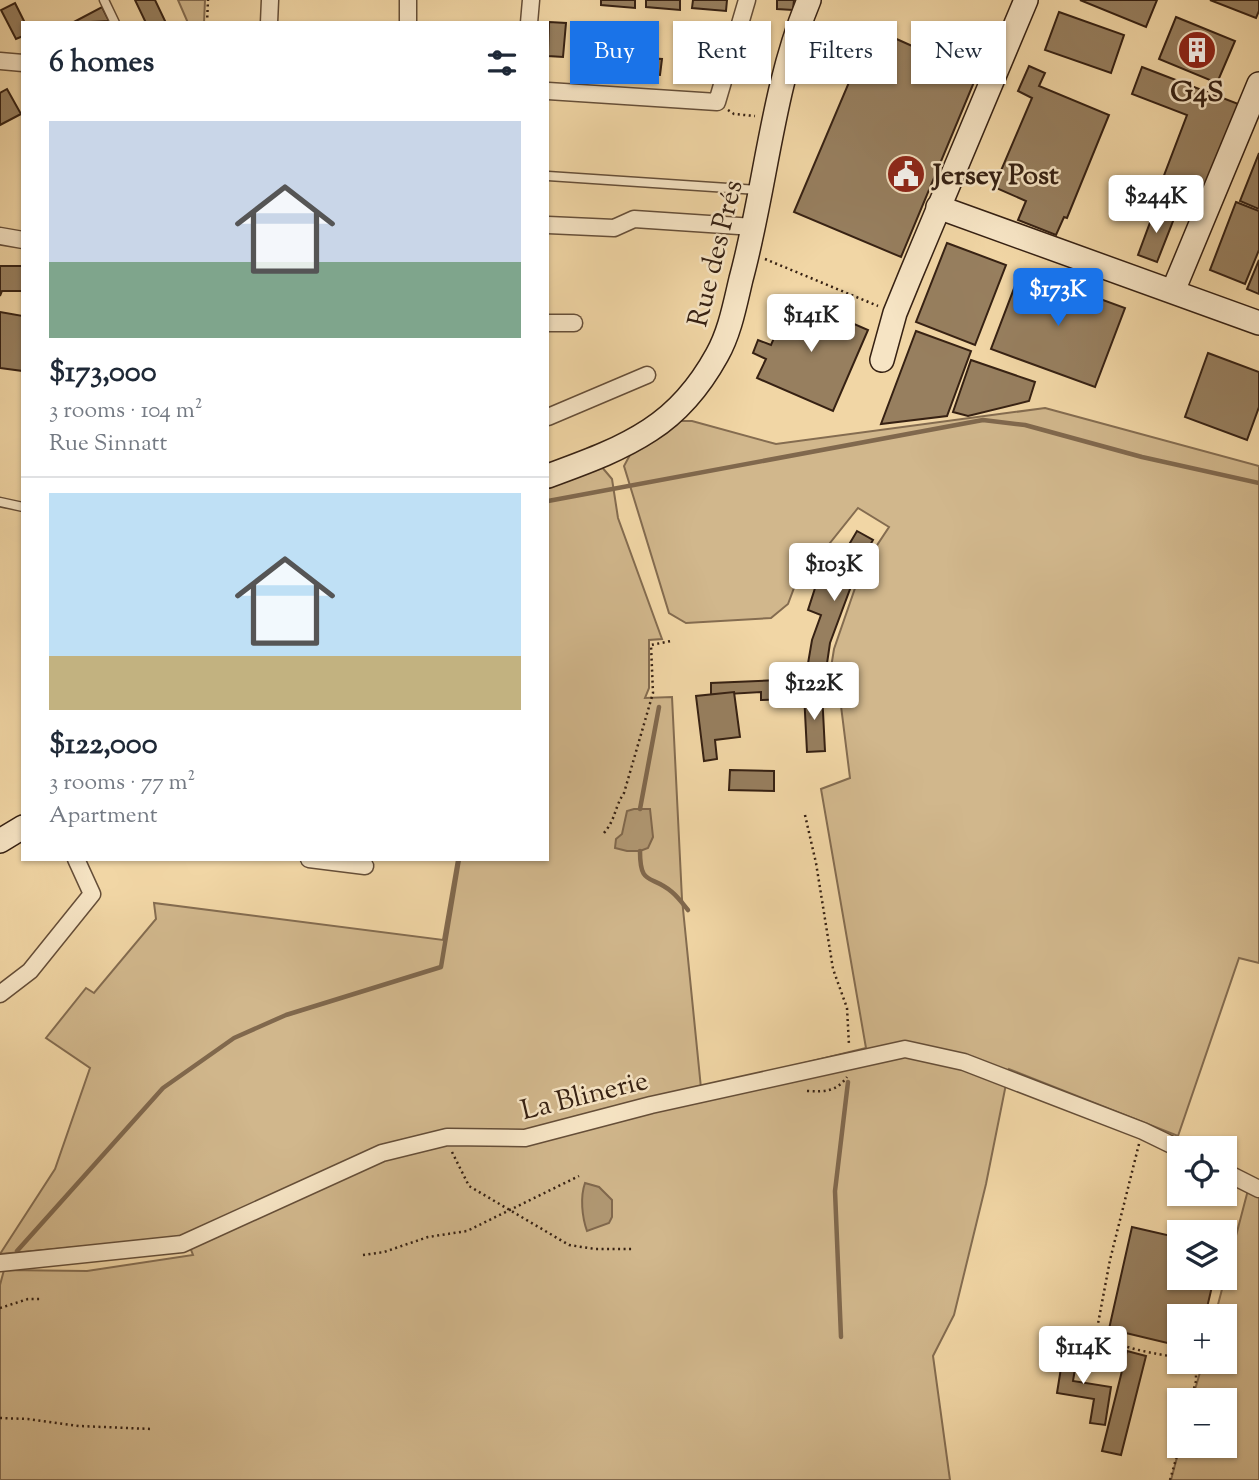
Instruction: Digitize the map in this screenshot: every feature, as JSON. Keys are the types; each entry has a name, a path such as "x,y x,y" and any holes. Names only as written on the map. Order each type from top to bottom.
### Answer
{"street":[{"path":"269,21 270,0"},
{"path":"408,0 408,21"},
{"path":"528,21 531,0"},
{"path":"549,91 718,102 747,0"},
{"name":"Rue des Prés","path":"549,476 609,453 651,430 685,399 718,354 749,252 775,118 799,23 809,0"},
{"path":"881,360 895,313 938,206 1026,0"},
{"path":"0,61 21,63"},
{"path":"1173,291 1259,84"},
{"path":"938,206 1259,323"},
{"path":"549,225 614,228 634,219 754,228"},
{"path":"0,236 21,240"},
{"path":"549,323 574,323"},
{"path":"549,417 647,375"},
{"path":"0,841 21,828"},
{"path":"0,994 30,971 93,894 76,861"},
{"path":"325,861 365,866"},
{"name":"La Blinerie","path":"0,1263 182,1244 383,1153 447,1137 525,1138 651,1105 905,1049 964,1062 1167,1143"},
{"path":"1237,1178 1259,1189"}],"lane":[{"path":"104,0 114,21"},
{"path":"549,176 761,190"},
{"path":"0,502 21,507"}],"path":[{"path":"207,21 208,0"},
{"path":"718,102 734,114 775,118"},
{"path":"749,252 895,313"},
{"path":"604,833 612,823 617,803 624,793 653,693 650,645 671,641"},
{"path":"805,815 816,863 833,969 847,1008 852,1060 848,1076 840,1086 826,1092 807,1091"},
{"path":"1143,1131 1110,1260 1097,1329 1103,1337 1115,1343 1167,1355"},
{"path":"447,1137 469,1186 508,1210 569,1245 595,1249 632,1249"},
{"path":"363,1255 384,1252 428,1237 467,1231 579,1176"},
{"path":"0,1308 28,1299 41,1299"},
{"path":"0,1418 79,1426 152,1429"},
{"path":"1171,1480 1177,1458"}],"shaded area":[{"path":"178,0 205,0 204,21 187,21"},
{"path":"1045,408 1259,466 1259,963 1239,958 1178,1136 1009,1069 986,1184 954,1315 933,1356 950,1480 0,1480 0,1285 4,1270 87,1271 193,1255 186,1237 0,1254 55,1169 90,1068 46,1038 86,988 94,993 156,919 154,903 443,940 457,861 549,861 549,485 601,466 612,479 618,518 662,639 649,640 649,688 645,698 672,697 682,899 701,1088 866,1048 821,789 850,778 839,690 829,680 834,649 862,568 889,527 858,508 794,588 788,604 771,618 686,623 669,613 624,466 631,453 679,421 692,421 776,444"},
{"path":"650,809 653,837 648,848 627,851 615,848 616,839 622,834 627,811"},
{"path":"585,1183 599,1187 612,1200 612,1217 609,1223 587,1231 582,1207"},
{"path":"1248,1190 1259,1196 1259,1480 1171,1480 1177,1458 1237,1458 1237,1388 1195,1388 1200,1374 1237,1374 1237,1304 1218,1304 1222,1290 1237,1290 1237,1232"}],"building":[{"path":"135,0 155,0 165,21 145,21"},
{"path":"601,0 635,0 635,8 601,5"},
{"path":"646,0 680,0 680,10 646,7"},
{"path":"693,0 727,0 726,11 692,8"},
{"path":"777,0 794,0 793,10 777,9"},
{"path":"1080,0 1157,0 1146,27"},
{"path":"1210,0 1259,0 1259,11 1256,18"},
{"path":"15,3 24,21 21,21 21,37 16,39 1,10"},
{"path":"102,7 109,21 76,21"},
{"path":"1059,12 1124,35 1111,73 1045,50"},
{"name":"G4S","path":"1176,17 1235,41 1217,83 1159,59"},
{"path":"549,22 566,23 563,57 549,56"},
{"name":"Jersey Post","path":"897,39 911,45 911,84 973,84 901,257 794,212 848,84 897,84"},
{"path":"659,59 662,59 659,75"},
{"path":"1029,66 1045,73 1039,86 1109,115 1067,218 1064,217 1056,235 1018,220 1026,201 994,187 1032,98 1018,91"},
{"path":"1142,67 1241,105 1201,202 1160,186 1187,115 1132,94"},
{"path":"7,89 21,114 0,125 0,93"},
{"path":"1259,153 1259,209 1240,201"},
{"path":"1236,202 1259,211 1259,250 1245,284 1210,270"},
{"path":"1155,209 1175,216 1157,262 1138,255"},
{"path":"947,243 1006,265 975,345 916,322"},
{"path":"1259,260 1259,294 1247,289"},
{"path":"0,266 21,266 21,291 2,291 0,296"},
{"path":"1021,270 1125,308 1095,387 991,349"},
{"path":"792,297 868,330 833,411 757,378 766,359 753,353 758,340 771,345"},
{"path":"0,312 21,316 21,371 0,368"},
{"path":"916,331 971,351 947,416 881,424"},
{"path":"1208,353 1259,372 1259,407 1247,440 1185,417"},
{"path":"971,360 1035,382 1029,401 968,416 953,412"},
{"path":"857,531 873,540 859,565 830,643 825,677 806,675 812,640 821,615 808,610 817,582 832,587 840,560"},
{"path":"779,680 779,688 791,687 792,699 761,700 761,692 711,695 711,683"},
{"path":"734,692 740,737 715,740 717,759 704,761 696,696"},
{"path":"822,692 825,751 807,752 804,693"},
{"path":"730,770 774,771 774,791 729,790"},
{"path":"1132,1227 1167,1235 1167,1290 1211,1290 1208,1304 1167,1304 1167,1343 1109,1329"},
{"path":"1065,1343 1079,1345 1073,1381 1111,1387 1105,1425 1090,1423 1094,1399 1057,1393"},
{"path":"1127,1351 1146,1356 1121,1455 1102,1451"}],"waterway":[{"path":"549,501 983,420 1025,425 1142,457 1259,483"},
{"path":"640,809 659,707"},
{"path":"640,851 645,875 672,892 688,910"},
{"path":"17,1251 163,1088 234,1038 286,1015 441,967 459,861"},
{"path":"841,1337 835,1191 848,1082"}],"place":[{"name":"G4S","path":"1197,50"},
{"name":"Jersey Post","path":"906,174"}]}
